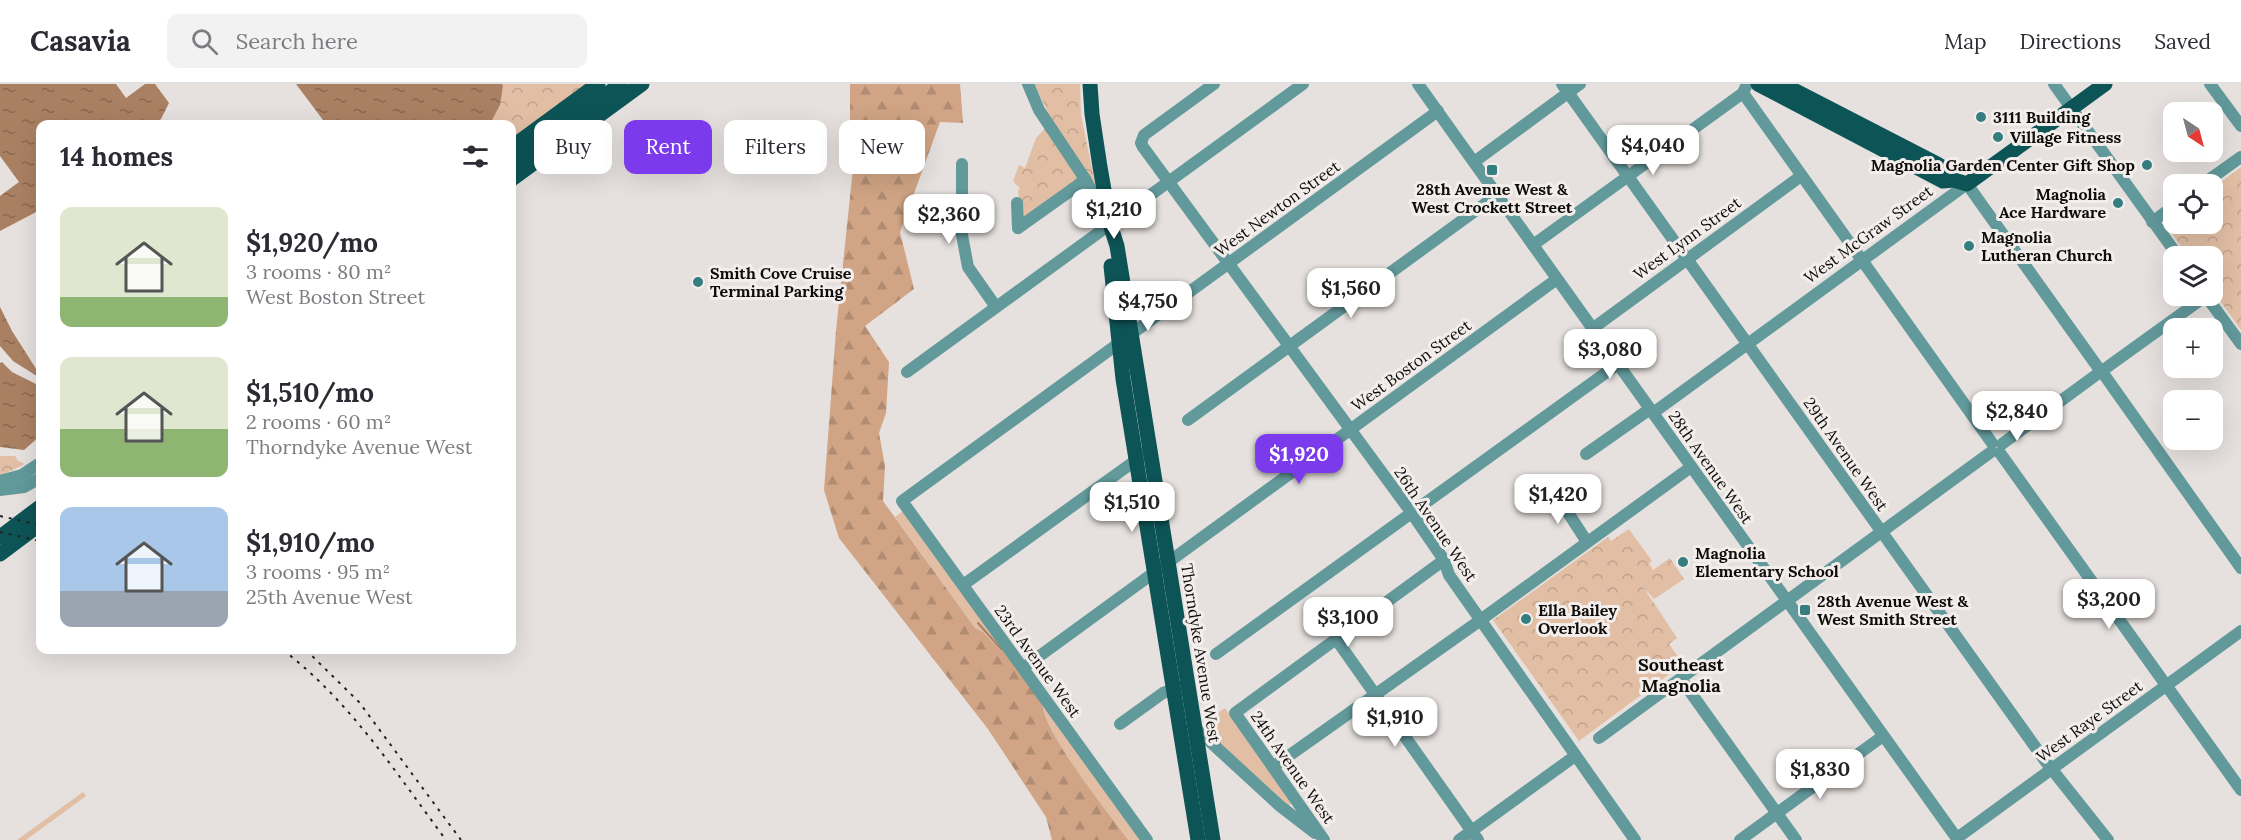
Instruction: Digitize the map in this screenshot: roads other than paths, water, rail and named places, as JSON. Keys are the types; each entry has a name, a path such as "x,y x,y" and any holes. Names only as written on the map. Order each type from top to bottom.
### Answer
{"main road":[{"path":"516,144 598,84"},
{"path":"516,161 621,84"},
{"path":"516,177 642,84"},
{"name":"Thorndyke Avenue West","path":"1090,84 1092,114 1110,224 1117,246 1168,561 1198,840"},
{"path":"1758,84 1943,181 1960,182"},
{"path":"1782,84 1937,164 1960,182"},
{"name":"West McGraw Street","path":"1960,182 2072,109 2105,84"},
{"name":"Thorndyke Avenue West","path":"1110,224 1108,244 1118,345 1154,572 1181,687"},
{"path":"0,537 36,510"},
{"path":"0,554 36,527"},
{"name":"Thorndyke Avenue West","path":"1187,725 1213,840"}],"street":[{"path":"1028,84 1039,110 1085,178 1110,224"},
{"name":"26th Avenue West","path":"1214,84 1144,135 1141,143 1411,512 1444,560 1449,575 1635,840"},
{"path":"907,372 1303,84"},
{"name":"28th Avenue West","path":"1418,84 1957,839"},
{"path":"1474,162 1565,88 1580,84"},
{"path":"2054,84 2170,246"},
{"path":"2210,84 2241,126"},
{"name":"29th Avenue West","path":"1565,88 2052,769 2108,840"},
{"path":"1533,245 1745,88 1801,176 2241,790"},
{"name":"West Newton Street","path":"902,501 1438,111"},
{"path":"2217,174 2241,157"},
{"path":"962,164 962,235 968,267 996,307"},
{"name":"West Lynn Street","path":"1592,329 1801,176"},
{"path":"1017,203 1018,228 1085,178"},
{"path":"1960,182 2101,371 2241,568"},
{"name":"West McGraw Street","path":"1586,454 1748,344 1863,261 1960,182"},
{"path":"1188,420 1497,195"},
{"path":"2152,222 2163,214"},
{"name":"West Boston Street","path":"1023,668 1557,279"},
{"path":"1599,738 2192,306"},
{"path":"2213,306 2241,344"},
{"path":"1216,654 1617,364"},
{"path":"963,585 1150,450"},
{"path":"6,486 36,466"},
{"path":"1273,767 1481,620 1691,467"},
{"path":"6,486 28,486 36,481"},
{"path":"1554,491 1587,542"},
{"name":"23rd Avenue West","path":"902,501 1147,840"},
{"path":"1444,560 1336,639 1475,836"},
{"name":"West Raye Street","path":"1957,839 2241,631"},
{"name":"24th Avenue West","path":"1324,840 1235,713 1336,639"},
{"path":"1681,679 1796,840"},
{"path":"1120,724 1163,693 1181,687"},
{"path":"1187,725 1280,806 1324,840"},
{"path":"1740,840 1883,736"},
{"path":"1459,840 1475,836 1575,756"}],"water":[{"path":"0,84 116,84 126,98 145,84 155,84 169,103 160,120 36,120 36,212 0,231"},
{"path":"296,84 502,84 503,86 500,105 492,120 323,120"},
{"path":"0,307 36,369 36,440 24,450 0,447"}],"waterway":[{"path":"978,623 1001,649"}],"railway":[{"path":"0,516 36,524"},
{"path":"0,532 36,540"},
{"path":"288,654 330,692 351,715 446,840"},
{"path":"310,654 359,702 461,840"}],"place":[{"name":"3111 Building","path":"1981,117"},
{"name":"Village Fitness","path":"1998,137"},
{"name":"Magnolia Garden Center Gift Shop","path":"2147,165"},
{"name":"28th Avenue West & West Crockett Street","path":"1492,170"},
{"name":"Magnolia Ace Hardware","path":"2118,203"},
{"name":"Magnolia Lutheran Church","path":"1969,246"},
{"name":"Smith Cove Cruise Terminal Parking","path":"698,282"},
{"name":"Magnolia Elementary School","path":"1683,562"},
{"name":"28th Avenue West & West Smith Street","path":"1805,610"},
{"name":"Ella Bailey Overlook","path":"1526,619"}],"district":[{"name":"Southeast Magnolia","path":"1681,674"}]}
